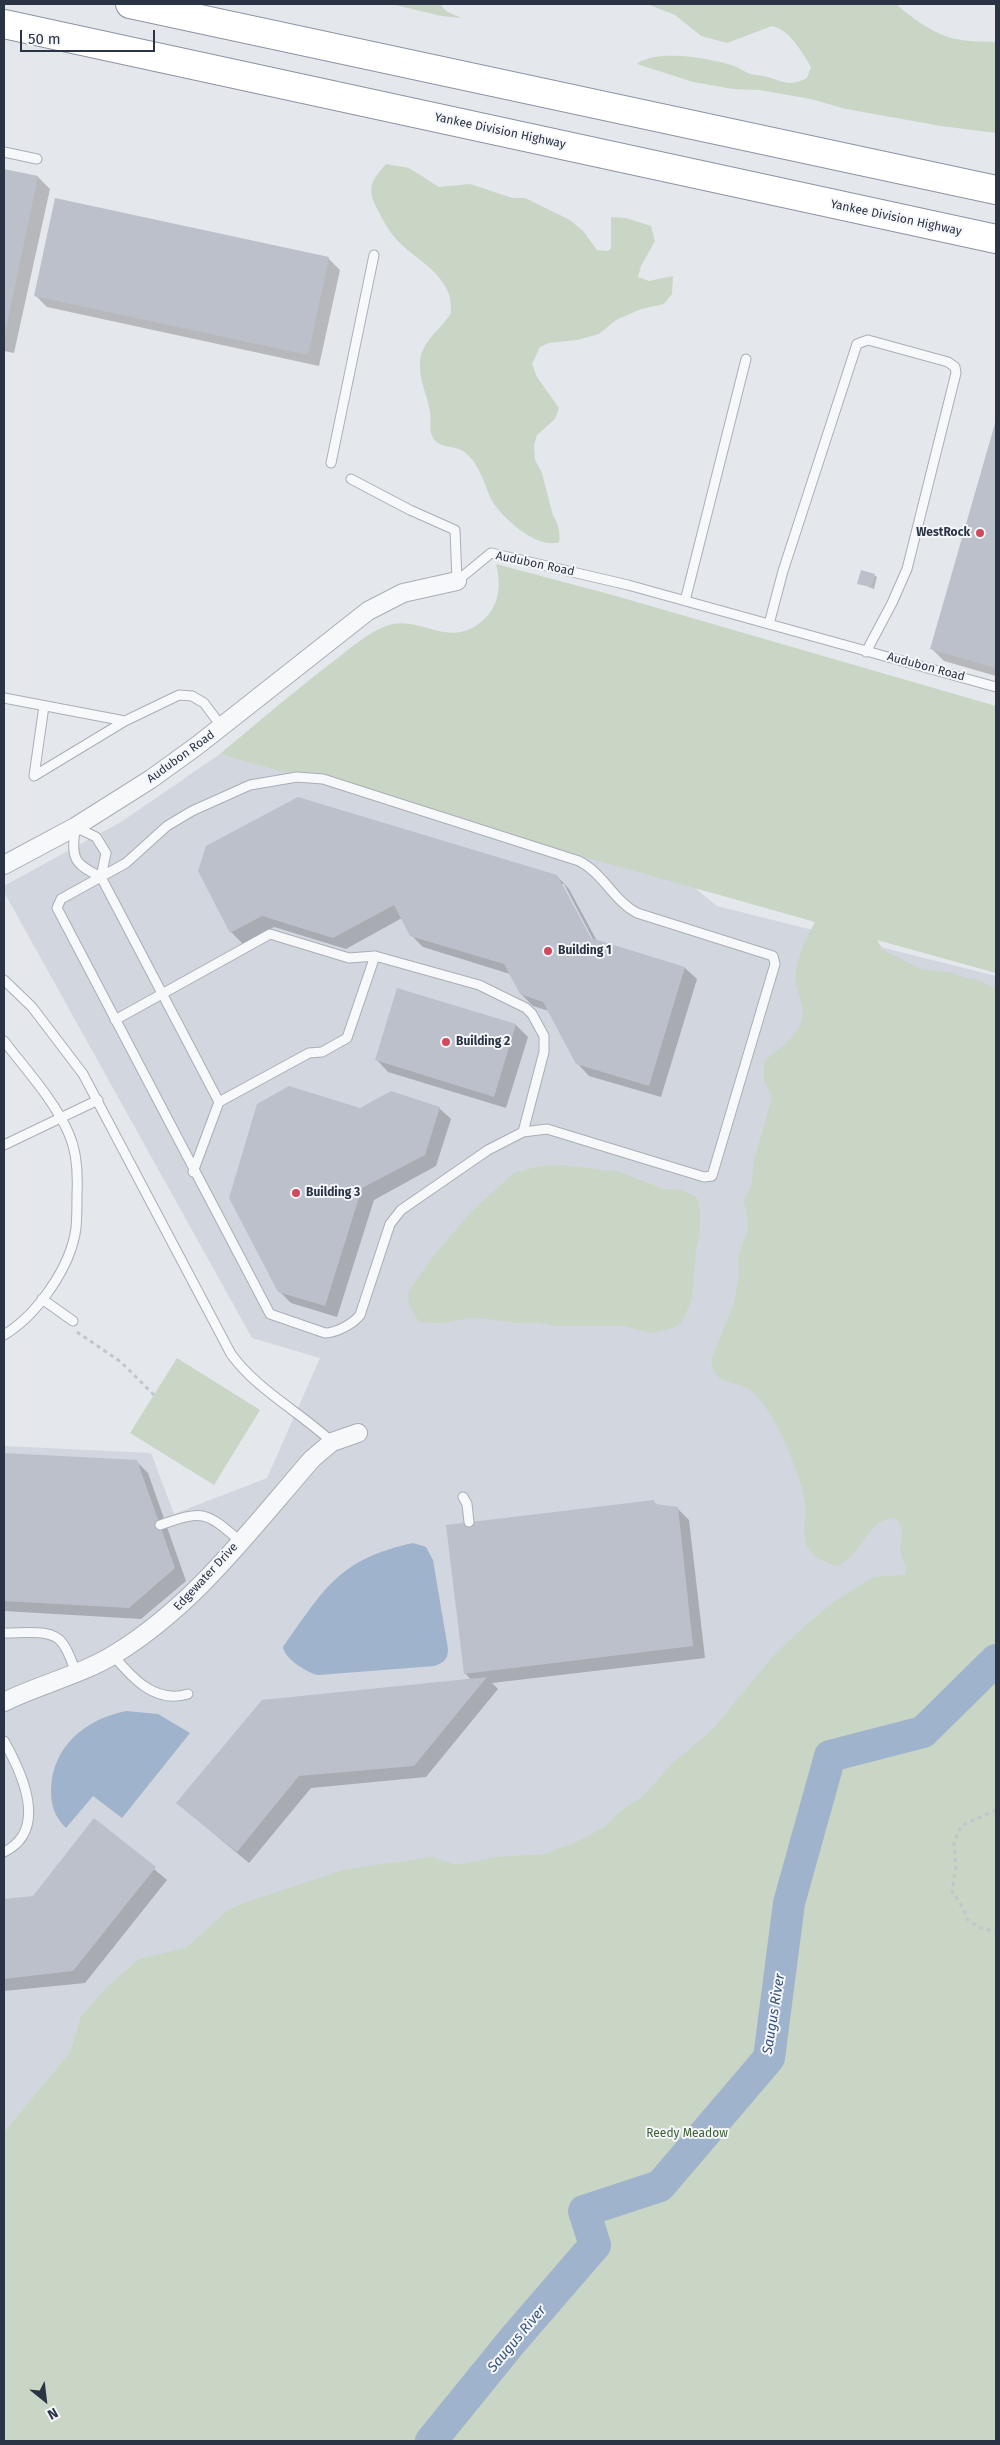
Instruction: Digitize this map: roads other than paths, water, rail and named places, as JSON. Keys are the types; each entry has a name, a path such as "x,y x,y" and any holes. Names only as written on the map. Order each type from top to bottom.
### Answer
{"highway":[{"path":"130,4 996,190"},
{"name":"Yankee Division Highway","path":"4,24 996,240"}],"street":[{"name":"Audubon Road","path":"4,865 75,827 151,779 222,727 368,611 403,593 457,580"},
{"name":"Edgewater Drive","path":"4,1702 113,1655 156,1626 183,1604 312,1459 332,1442 358,1433"}],"lane":[{"path":"4,152 36,160"},
{"path":"331,463 374,255"},
{"path":"769,624 783,570 856,346 860,341 868,340 948,362 955,367 956,373 907,569 892,604 866,652"},
{"path":"685,601 746,359"},
{"path":"351,478 410,510 455,530 457,580"},
{"name":"Audubon Road","path":"457,580 492,553 685,601 996,687"},
{"path":"44,706 34,776 124,721 179,695 192,696 204,703 222,727"},
{"path":"4,698 124,721"},
{"path":"323,778 579,862 593,871 626,906 638,913 770,954 774,958 772,974 712,1176 704,1177 547,1129 524,1132 469,1161 401,1210 390,1224 359,1316 328,1333 277,1318 268,1312 57,908 61,899 101,877 134,857 167,826 192,811 234,791 250,785 281,779 323,778"},
{"path":"101,877 106,853 96,837 75,827 72,851 81,867 101,877 219,1102"},
{"path":"115,1020 270,934 349,958 375,956 479,985 526,1008 532,1014 544,1036 544,1052 524,1132"},
{"path":"194,1172 219,1102 309,1053 322,1052 346,1039 351,1032 375,956"},
{"path":"4,980 32,1007 44,1022 72,1058 98,1100 226,1348 253,1378 311,1422 332,1442"},
{"path":"4,1041 60,1116 70,1136 76,1159 78,1182 76,1229 62,1268 42,1300 23,1322 4,1335"},
{"path":"4,1145 60,1116 98,1100"},
{"path":"42,1300 73,1321"},
{"path":"463,1497 467,1504 469,1522"},
{"path":"160,1525 191,1515 205,1515 214,1519 240,1541"},
{"path":"4,1633 54,1636 63,1643 76,1672"},
{"path":"113,1655 133,1679 145,1688 170,1697 188,1694"},
{"path":"4,1741 22,1784 30,1816 29,1824 20,1841 4,1852"}],"water":[{"path":"413,1543 426,1547 433,1560 448,1649 443,1662 434,1666 319,1675 303,1669 288,1656 283,1647 323,1592 336,1579 350,1567 367,1558"},
{"path":"126,1711 158,1714 190,1733 122,1818 93,1796 66,1828 56,1815 52,1801 53,1774 58,1760 74,1737 85,1728 111,1715"}],"waterway":[{"name":"Saugus River","path":"431,2441 513,2340 595,2245 584,2211 660,2186 769,2058 789,1903 830,1756 923,1732 996,1660"}],"place":[{"name":"WestRock","path":"980,533"},
{"name":"Building 1","path":"548,951"},
{"name":"Building 2","path":"446,1042"},
{"name":"Building 3","path":"296,1193"}],"park label":[{"name":"Reedy Meadow","path":"687,2134"}]}
